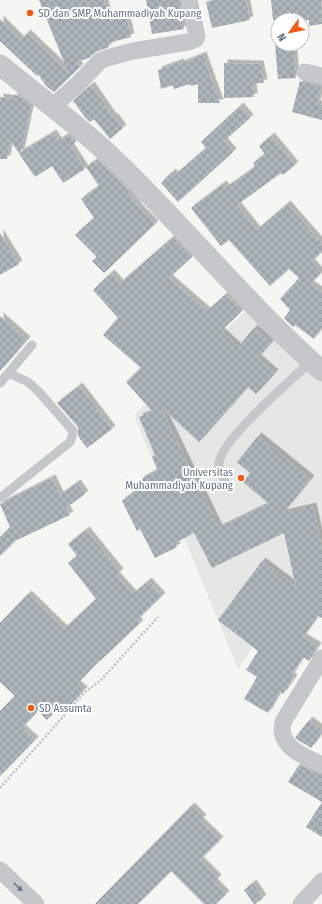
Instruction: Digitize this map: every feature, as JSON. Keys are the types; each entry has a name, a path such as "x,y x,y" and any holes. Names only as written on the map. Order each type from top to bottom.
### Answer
{"street":[{"path":"52,107 100,62 107,58 133,51 194,41 197,36 189,0"},
{"path":"0,65 91,139 124,169 180,225 221,272 316,366"},
{"path":"305,72 322,76"},
{"path":"322,658 283,722 282,732 286,742 294,750 322,765"},
{"path":"0,870 36,904"},
{"path":"306,902 322,881"}],"lane":[{"path":"0,383 10,373 32,345"},
{"path":"226,484 218,465 220,455 227,445 256,412 316,366"},
{"path":"0,486 3,496 70,442 73,431 34,387 28,382 10,373"}],"path":[{"path":"0,788 79,698 101,680 158,617"}],"shaded area":[{"name":"Universitas Muhammadiyah Kupang","path":"248,309 322,378 322,542 238,669 134,415"}],"building":[{"path":"39,0 104,0 110,21 126,16 131,37 108,43 109,47 96,52 89,58 76,62 80,67 54,92 46,86 38,74 37,76 0,41 0,19 21,40 27,33 68,72"},
{"path":"146,0 179,0 184,29 152,34"},
{"path":"215,0 246,0 250,20 212,28 206,2"},
{"path":"271,0 321,0 322,24 310,26 310,12 272,12"},
{"path":"276,52 294,52 296,78 278,79"},
{"path":"203,55 220,103 198,103 198,84 191,86 190,84 174,89 173,85 161,89 158,70 180,62 181,64"},
{"path":"224,63 260,64 264,83 253,83 254,97 224,98"},
{"path":"300,81 321,86 317,104 322,105 322,120 292,112"},
{"path":"91,85 113,117 114,116 123,128 110,139 94,119 90,122 85,117 73,101"},
{"path":"14,95 20,96 31,105 21,152 53,133 58,141 68,135 76,142 70,146 85,169 63,183 52,166 35,177 10,140 7,159 0,159 0,97 14,99"},
{"path":"240,106 250,118 224,141 233,152 178,202 161,183 172,172 175,175 206,148 201,142"},
{"path":"271,136 295,165 283,175 281,173 237,205 257,230 287,204 322,244 322,252 311,262 321,273 310,284 322,292 322,327 314,339 295,325 293,327 284,318 290,310 280,299 299,278 289,269 270,286 229,240 221,246 191,208 223,184 226,188 255,167 253,163 265,154 259,146"},
{"path":"97,160 125,187 139,208 155,224 104,273 92,261 97,257 75,235 94,218 81,199 99,186 86,167"},
{"path":"0,233 19,264 0,275"},
{"path":"173,237 192,257 169,278 207,311 225,295 241,312 221,331 238,347 254,328 271,343 258,358 275,373 256,394 248,387 199,442 160,406 219,528 269,504 243,482 250,473 237,462 258,436 311,479 283,513 313,506 322,548 322,618 318,616 303,637 318,646 309,661 303,657 291,676 294,678 283,694 280,692 268,713 244,699 257,677 246,670 258,651 218,620 262,561 296,587 284,533 212,568 194,533 175,543 177,547 155,558 140,529 137,531 122,501 143,485 140,480 158,470 152,457 155,455 139,417 153,412 126,382 141,368 103,335 118,318 93,290 111,273 120,283"},
{"path":"0,316 27,340 0,371"},
{"path":"79,386 112,429 87,448 78,436 78,427 57,403"},
{"path":"52,478 60,495 77,483 85,494 66,508 70,515 15,541 0,556 0,537 10,527 0,504"},
{"path":"86,530 120,572 116,575 133,594 148,581 162,596 137,620 140,623 100,660 77,684 84,690 69,707 64,703 47,720 38,711 22,728 35,740 0,776 0,711 15,696 0,682 0,623 28,594 64,629 96,599 68,563 77,556 68,544"},
{"path":"309,720 322,730 322,733 311,748 295,738"},
{"path":"299,765 322,775 322,802 288,782"},
{"path":"322,802 322,837 306,827"},
{"path":"191,806 203,818 200,821 220,840 200,860 218,878 214,882 226,894 216,904 204,904 171,871 138,904 95,904"},
{"path":"253,883 263,898 255,904 244,890"}],"place":[{"name":"SD dan SMP Muhammadiyah Kupang","path":"30,13"},
{"name":"Universitas Muhammadiyah Kupang","path":"241,478"},
{"name":"SD Assumta","path":"31,708"}]}
